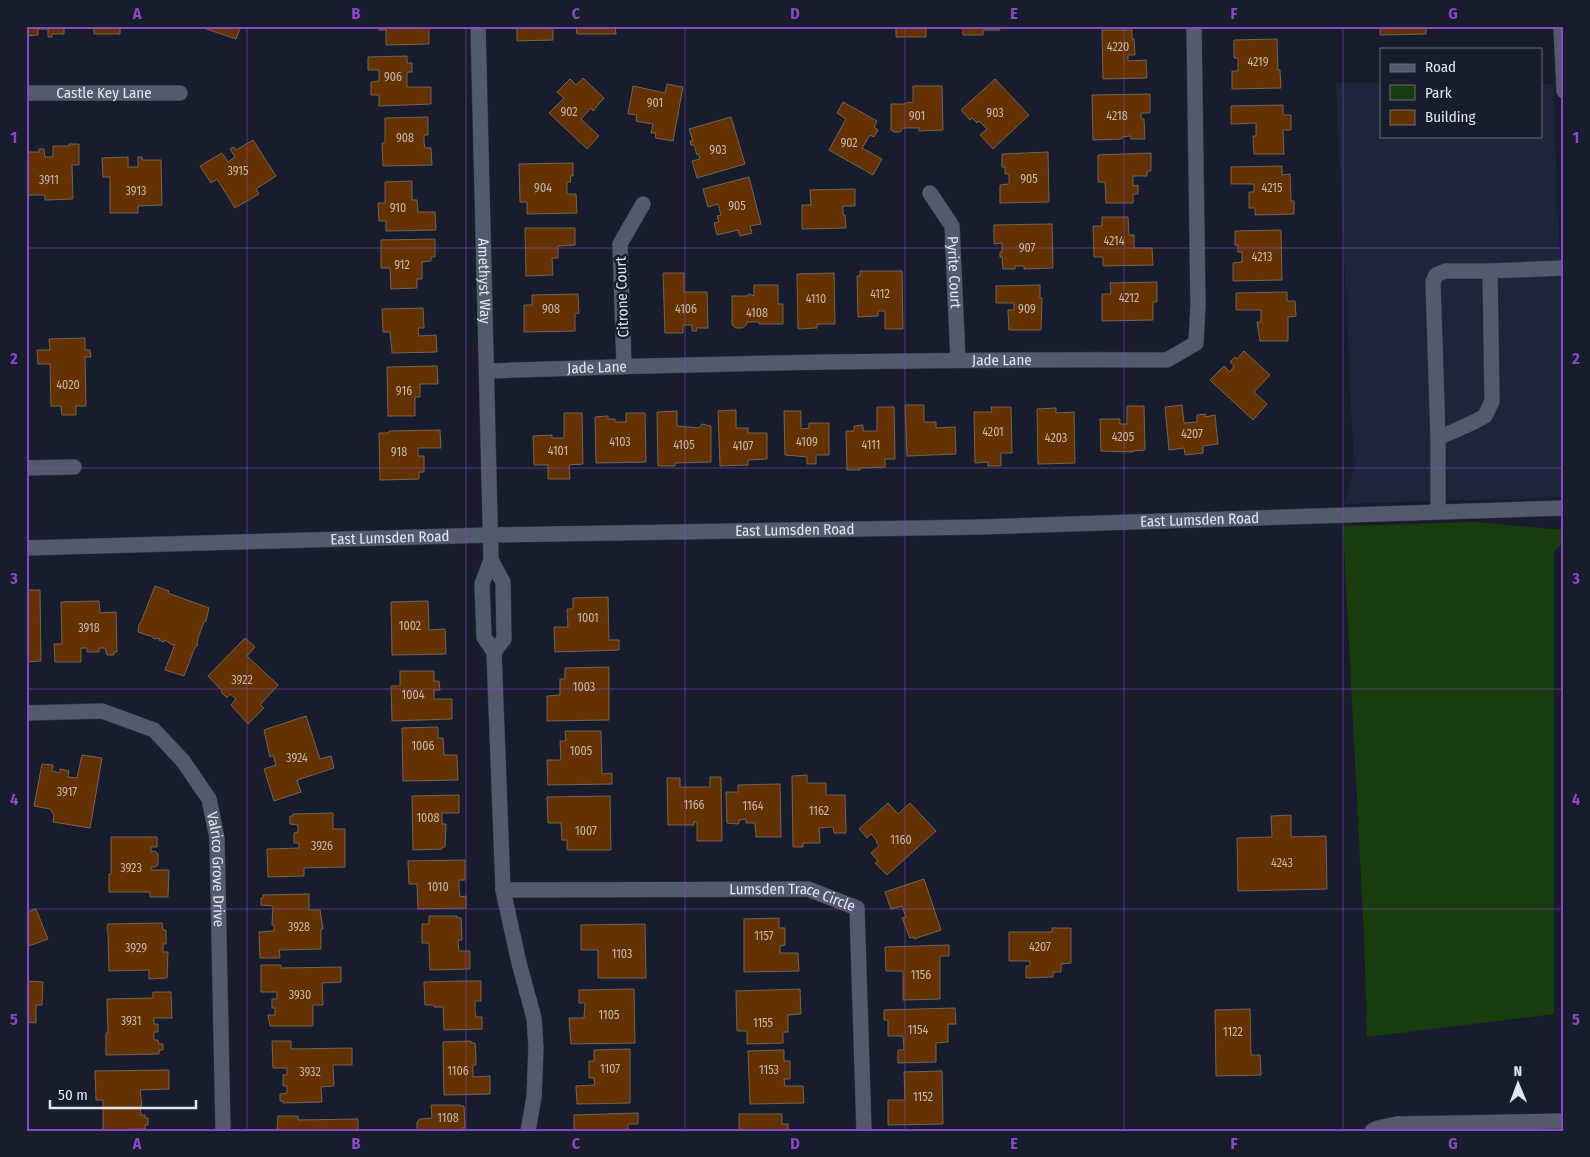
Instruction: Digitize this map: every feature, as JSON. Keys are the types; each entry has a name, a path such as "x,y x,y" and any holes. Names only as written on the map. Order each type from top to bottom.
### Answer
{"street":[{"name":"Amethyst Way","path":"478,26 490,535"},
{"name":"Jade Lane","path":"487,371 624,366 958,360 1167,360 1196,343 1198,305 1194,26"},
{"path":"1561,26 1564,91"},
{"name":"Castle Key Lane","path":"26,93 180,93"},
{"name":"Pyrite Court","path":"930,193 952,226 958,360"},
{"name":"Citrone Court","path":"624,366 620,244 643,204"},
{"path":"1438,512 1438,438 1433,282 1436,275 1445,271 1564,268"},
{"path":"1438,438 1485,416 1492,401 1490,271"},
{"path":"26,468 74,467"},
{"name":"East Lumsden Road","path":"26,548 490,535 980,527 1564,508"},
{"path":"490,535 491,560 482,584 484,637 494,652 503,890 519,963 534,1018 536,1047 534,1096 528,1131"},
{"path":"491,560 504,582 504,639 494,652"},
{"name":"Valrico Grove Drive","path":"26,713 102,712 154,730 183,761 209,799 217,838 223,1131"},
{"name":"Lumsden Trace Circle","path":"503,890 808,888 857,908 864,1131"},
{"path":"1372,1131 1398,1124 1564,1121"}],"shaded area":[{"path":"1336,83 1380,83 1380,138 1542,138 1542,84 1553,84 1564,355 1564,497 1344,504 1354,469"}],"green space":[{"path":"1474,522 1564,530 1564,543 1554,551 1554,1014 1367,1037 1364,937 1343,526"}],"building":[{"path":"26,26 64,26 64,34 52,34 52,37 48,37 48,29 38,29 38,35 26,36"},
{"path":"94,26 120,26 120,34 94,34"},
{"path":"198,26 241,26 236,39"},
{"path":"379,26 429,26 429,44 386,45 386,30 379,30"},
{"path":"517,26 553,26 553,40 517,41"},
{"path":"576,26 615,26 616,34 577,34"},
{"path":"699,26 749,26 749,27 699,28"},
{"path":"871,26 871,27 822,27"},
{"path":"887,26 926,26 926,37 896,37 896,27"},
{"path":"963,26 999,26 1000,30 983,30 983,35 963,35"},
{"path":"1331,26 1352,26 1352,28 1331,28"},
{"path":"1380,26 1426,26 1426,34 1380,35"},
{"path":"1102,30 1132,30 1135,55 1128,55 1128,61 1146,60 1147,78 1103,79"},
{"path":"1277,39 1278,70 1280,70 1281,88 1232,89 1232,71 1238,71 1238,58 1234,58 1234,40"},
{"path":"407,56 407,63 412,63 412,72 407,72 407,87 431,87 431,104 379,106 379,95 371,95 371,82 379,81 379,70 368,70 368,57"},
{"path":"583,78 604,98 593,111 591,108 581,119 599,136 587,149 549,113 564,98 557,92 570,79 576,85"},
{"path":"995,79 1029,115 993,149 980,135 987,129 979,121 977,123 972,118 970,120 961,110"},
{"path":"667,84 683,87 673,141 655,138 656,133 651,133 653,124 636,121 637,115 628,114 633,86 665,93"},
{"path":"913,86 942,86 943,130 919,131 919,128 903,128 900,132 894,132 891,130 891,104 913,103"},
{"path":"1150,94 1150,113 1141,113 1141,119 1144,119 1145,139 1131,139 1131,136 1122,137 1122,139 1093,140 1092,95"},
{"path":"843,102 877,121 874,127 878,130 874,137 870,135 862,148 882,159 873,175 829,150 846,119 837,113"},
{"path":"1283,105 1283,115 1291,115 1291,130 1283,130 1284,154 1254,154 1253,136 1256,136 1256,123 1231,124 1231,106"},
{"path":"428,117 428,135 424,135 424,142 425,148 431,148 432,165 383,166 382,143 385,143 385,118"},
{"path":"731,117 745,164 697,178 692,161 700,159 694,145 691,145 690,141 693,141 689,129"},
{"path":"253,140 276,176 256,189 259,194 235,208 217,179 211,183 200,166 222,153 228,162 235,157 230,149 234,147 236,150"},
{"path":"69,144 79,144 79,165 72,165 73,199 45,200 45,195 26,195 26,152 39,152 39,149 44,149 45,157 53,157 53,146 69,146"},
{"path":"1048,152 1049,202 1000,203 1000,185 1009,184 1009,174 1005,174 1005,167 1002,167 1002,154"},
{"path":"1151,153 1151,171 1147,171 1147,176 1133,176 1133,186 1138,185 1138,194 1133,194 1133,203 1106,203 1105,182 1098,182 1098,155"},
{"path":"128,157 128,167 138,167 138,157 142,157 142,160 161,160 162,205 138,206 138,213 110,213 110,177 103,177 102,158"},
{"path":"573,163 573,176 570,176 571,182 567,182 567,194 576,194 577,213 527,214 527,202 520,202 519,164"},
{"path":"1282,166 1282,175 1290,174 1291,201 1294,201 1294,214 1255,215 1255,208 1249,208 1249,192 1254,192 1254,184 1231,184 1231,167"},
{"path":"749,177 761,224 750,226 752,233 740,236 738,230 717,235 714,223 719,222 717,216 721,215 718,204 708,207 703,189"},
{"path":"412,181 412,200 417,200 418,212 435,212 436,230 386,231 386,221 379,221 378,203 385,203 385,182"},
{"path":"855,189 855,206 843,206 846,228 802,229 802,205 811,205 810,190"},
{"path":"1102,217 1128,217 1129,235 1134,235 1134,248 1152,248 1153,265 1103,266 1103,257 1094,257 1093,226 1102,226"},
{"path":"1052,224 1053,268 1024,269 1024,266 1015,266 1015,269 1003,269 1002,257 1000,257 1002,243 994,244 994,225"},
{"path":"525,228 575,228 575,245 558,246 558,258 552,258 553,275 526,276"},
{"path":"1281,230 1282,280 1233,281 1233,263 1242,262 1242,252 1238,252 1238,245 1235,245 1235,231"},
{"path":"435,239 435,257 431,257 431,261 422,262 422,279 417,279 417,288 391,289 390,268 381,268 381,240"},
{"path":"860,271 902,271 903,329 885,329 885,311 878,311 878,316 858,317 857,276 860,276"},
{"path":"663,273 684,273 684,292 707,292 708,328 696,328 697,331 692,331 692,325 683,325 683,333 665,333"},
{"path":"834,273 835,324 817,324 817,328 798,329 797,274"},
{"path":"1157,282 1157,302 1153,302 1153,320 1102,321 1102,294 1111,294 1110,283"},
{"path":"754,285 778,285 778,304 783,304 783,324 747,322 743,328 736,328 732,325 732,296 747,296 749,294 754,296"},
{"path":"1040,285 1040,298 1042,298 1041,330 1009,330 1008,310 1014,310 1014,303 996,303 996,286"},
{"path":"1287,292 1287,301 1295,301 1296,316 1288,317 1288,341 1260,341 1257,322 1261,322 1261,310 1236,310 1236,293"},
{"path":"578,294 579,313 575,314 575,331 524,332 524,305 532,305 532,295"},
{"path":"423,308 424,328 418,328 419,336 436,335 437,352 392,353 390,332 383,332 382,309"},
{"path":"85,338 85,350 90,350 91,357 85,357 86,406 76,406 76,415 62,415 61,406 51,406 50,364 38,364 37,350 50,350 49,339"},
{"path":"1244,351 1270,375 1254,392 1267,404 1253,420 1210,380 1224,366 1230,372 1234,366 1230,362 1235,357 1237,359"},
{"path":"437,366 438,384 420,384 420,397 415,397 415,416 388,416 387,367"},
{"path":"905,405 924,405 924,422 936,422 936,428 955,427 956,454 907,456"},
{"path":"1182,405 1184,423 1197,422 1197,415 1205,414 1205,417 1215,415 1218,444 1203,446 1203,453 1185,455 1184,448 1169,450 1165,407"},
{"path":"1127,406 1144,406 1145,450 1133,452 1101,451 1100,419 1120,419 1120,424 1127,424"},
{"path":"877,407 894,407 895,459 885,459 885,467 847,470 846,431 854,431 854,426 863,425 863,431 877,431"},
{"path":"991,407 1011,407 1012,453 1001,453 1001,466 988,466 988,462 975,463 974,412 992,412"},
{"path":"1056,408 1056,413 1074,412 1075,463 1038,464 1037,409"},
{"path":"736,410 736,428 748,428 748,433 767,433 767,459 748,460 748,465 720,466 718,411"},
{"path":"677,411 677,426 699,428 702,424 711,426 711,462 675,463 675,466 658,466 657,412"},
{"path":"784,411 801,411 801,429 809,428 809,423 829,423 829,455 816,455 816,464 807,464 807,457 785,455"},
{"path":"564,413 582,413 583,464 569,465 570,479 548,479 548,465 534,465 533,436 552,435 552,438 564,438"},
{"path":"626,413 645,413 646,462 596,463 595,417 608,416 608,419 615,419 615,422 626,422"},
{"path":"440,430 441,448 418,448 418,456 424,456 424,472 419,472 419,479 380,480 379,433 389,433 389,431"},
{"path":"155,586 169,591 168,593 209,608 197,646 184,676 165,670 175,644 172,645 165,640 164,642 159,640 159,638 154,639 150,635 138,632 139,624"},
{"path":"26,590 40,590 41,661 26,662"},
{"path":"608,597 609,640 619,640 619,650 555,652 554,627 568,627 567,609 573,609 573,598"},
{"path":"99,601 100,613 116,612 117,652 114,652 114,655 107,655 105,648 99,648 99,652 87,652 87,648 81,648 81,662 55,662 54,644 62,644 61,602"},
{"path":"428,601 429,630 445,629 446,654 392,655 391,602"},
{"path":"245,638 255,647 247,656 278,685 260,705 264,708 248,724 231,705 236,699 230,694 227,698 208,676"},
{"path":"609,667 609,720 547,721 547,696 560,695 560,679 565,679 565,668"},
{"path":"400,671 434,671 434,681 439,681 440,690 434,690 434,699 452,699 452,719 392,721 391,686 400,686"},
{"path":"306,716 320,759 331,756 334,768 297,780 301,792 274,801 264,769 276,765 273,755 270,757 264,730"},
{"path":"438,727 438,738 443,738 444,755 457,755 458,780 403,781 402,728"},
{"path":"565,731 601,731 602,774 612,773 612,784 548,785 547,760 561,760 560,741 566,741"},
{"path":"82,755 102,758 90,828 53,822 54,815 50,809 34,806 42,764 53,765 52,771 60,773 60,769 69,771 68,777 77,778"},
{"path":"807,775 807,783 826,783 826,795 845,795 846,833 834,833 833,827 819,828 820,843 803,843 803,847 793,847 792,776"},
{"path":"710,777 721,777 722,841 697,841 697,822 694,822 694,825 668,825 667,778 680,778 680,787 710,787"},
{"path":"780,784 781,837 756,837 755,823 746,823 746,819 739,820 738,824 727,823 726,792 738,792 738,785"},
{"path":"459,795 459,813 442,813 442,824 446,824 445,847 442,847 442,849 413,850 412,796"},
{"path":"610,796 611,850 567,850 567,840 562,840 561,823 548,823 547,797"},
{"path":"888,803 898,814 910,803 936,831 887,875 875,863 878,861 871,853 879,846 877,841 871,834 867,838 859,829"},
{"path":"333,813 333,829 345,829 345,867 304,868 304,876 268,877 267,849 299,848 299,843 294,843 294,833 298,832 298,825 290,824 290,816 293,816 293,814"},
{"path":"1291,815 1291,837 1326,836 1327,889 1238,891 1237,838 1272,837 1271,816"},
{"path":"111,837 157,837 157,847 151,847 151,852 155,851 158,854 158,864 156,867 151,867 151,870 169,870 168,897 150,897 150,892 109,892"},
{"path":"465,860 465,880 459,880 459,890 460,897 466,896 466,908 418,909 417,884 409,884 408,861"},
{"path":"924,879 941,930 914,939 914,937 910,938 902,918 906,917 902,906 891,909 885,892"},
{"path":"309,894 309,910 320,910 323,929 321,929 321,949 279,950 280,958 260,958 259,932 274,931 274,925 272,925 273,906 261,905 263,895"},
{"path":"26,906 28,912 36,909 48,939 26,947"},
{"path":"429,916 457,916 457,918 461,918 462,940 458,940 459,951 470,951 470,969 430,970 429,943 422,943 422,924 429,924"},
{"path":"779,918 779,928 785,928 785,945 780,946 780,953 798,953 799,971 744,972 744,919"},
{"path":"162,923 163,930 166,930 166,944 163,944 163,952 168,952 167,978 149,979 149,970 109,971 108,924"},
{"path":"645,924 646,978 598,978 598,950 581,950 581,925"},
{"path":"1052,928 1071,928 1071,963 1061,964 1061,972 1053,972 1053,977 1026,978 1026,966 1030,966 1030,961 1009,961 1009,932 1052,932"},
{"path":"949,945 949,956 940,956 940,999 903,1000 903,971 886,971 885,947"},
{"path":"261,965 281,965 281,968 341,967 341,982 322,983 323,1005 313,1005 313,1026 270,1026 268,1015 275,1015 275,1008 272,1008 272,999 277,999 277,992 261,992"},
{"path":"26,981 43,982 42,1005 36,1005 36,1023 26,1022"},
{"path":"481,981 481,1001 475,1001 475,1011 476,1017 482,1017 482,1029 444,1030 443,1007 425,1005 424,982"},
{"path":"634,989 635,1043 571,1044 569,1018 584,1018 585,1003 579,1003 579,990"},
{"path":"800,989 801,1014 788,1015 788,1032 783,1032 783,1043 747,1044 747,1031 737,1031 736,991"},
{"path":"153,992 171,992 172,1018 154,1018 154,1024 158,1024 158,1032 154,1032 154,1040 158,1040 159,1044 163,1044 163,1050 159,1050 159,1054 106,1055 106,1033 108,1033 107,999 153,998"},
{"path":"955,1008 956,1024 948,1024 948,1042 936,1043 936,1062 898,1063 898,1050 904,1050 903,1036 888,1036 888,1020 884,1020 884,1010"},
{"path":"1250,1009 1251,1055 1260,1055 1261,1075 1216,1076 1215,1010"},
{"path":"272,1041 291,1041 291,1049 352,1048 352,1065 333,1065 334,1086 321,1087 322,1102 283,1103 283,1101 280,1101 280,1094 287,1093 287,1086 283,1086 283,1075 287,1075 287,1068 273,1068"},
{"path":"471,1041 471,1043 475,1043 476,1055 476,1065 473,1065 473,1077 490,1076 490,1094 444,1095 443,1042"},
{"path":"630,1049 630,1103 577,1104 576,1086 595,1085 594,1078 589,1078 589,1061 594,1061 594,1050"},
{"path":"784,1050 784,1061 790,1061 790,1079 784,1079 785,1086 803,1086 804,1103 750,1104 748,1051"},
{"path":"169,1070 169,1089 140,1090 141,1115 145,1115 145,1118 148,1118 148,1125 145,1125 145,1129 103,1130 103,1100 96,1100 95,1071"},
{"path":"942,1071 943,1124 888,1125 888,1100 905,1100 904,1072"},
{"path":"431,1105 464,1106 465,1128 461,1128 461,1131 419,1131 417,1122 420,1119 432,1118"},
{"path":"638,1113 638,1124 628,1124 628,1131 574,1131 574,1115"},
{"path":"739,1114 782,1114 782,1124 788,1124 788,1131 739,1131"},
{"path":"278,1116 298,1116 298,1120 358,1119 358,1131 277,1131"}]}
